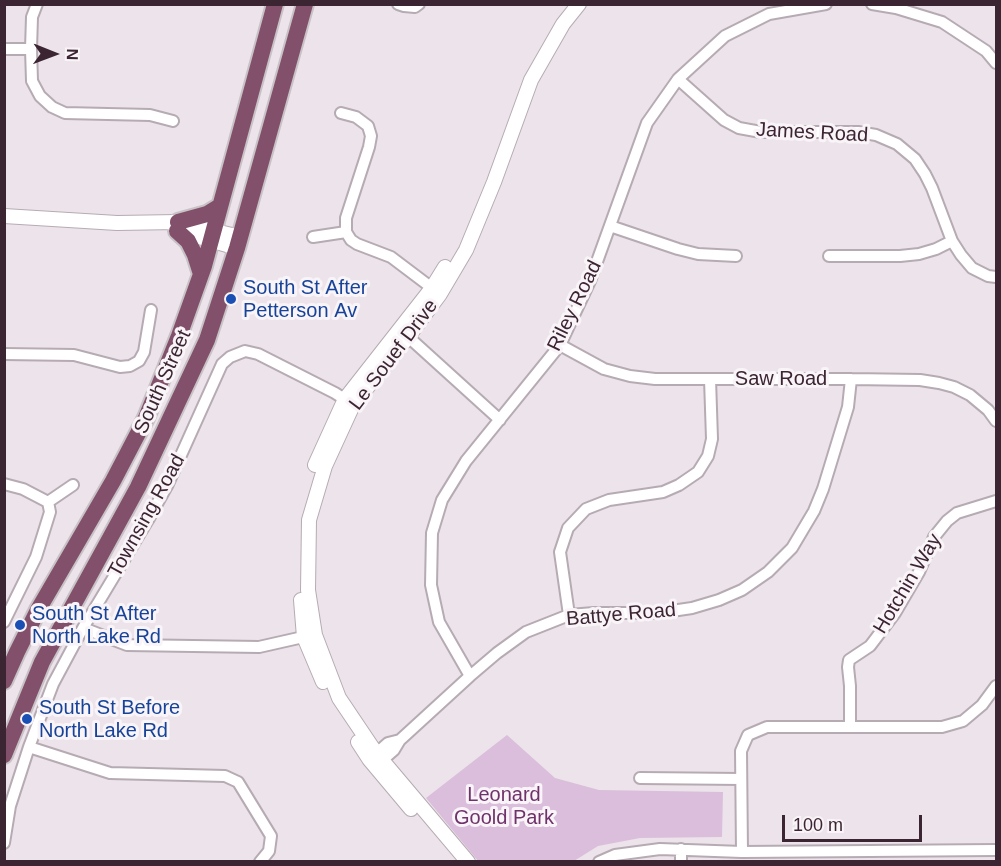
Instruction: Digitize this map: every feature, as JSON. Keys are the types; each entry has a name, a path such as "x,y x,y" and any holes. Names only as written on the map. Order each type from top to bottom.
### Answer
{"highway":[{"name":"South Street","path":"4,681 38,610 147,418 201,274 275,4"},
{"name":"South Street","path":"4,755 42,662 138,487 207,340 238,242 305,4"},
{"path":"201,274 188,241 172,225 207,214 220,206"}],"street":[{"path":"38,4 32,17 30,49 32,81 40,96 52,107 65,113 150,115 173,121"},
{"path":"398,4 415,7 419,4"},
{"name":"Le Souef Drive","path":"436,291 459,246 488,179 525,77 558,21 571,4"},
{"name":"Le Souef Drive","path":"461,860 376,760 339,698 309,636 309,520 325,466 349,402 466,250 494,182 531,80 563,24 579,4"},
{"name":"Riley Road","path":"470,676 439,622 431,585 432,533 442,500 466,461 560,345 590,281 647,123 678,79 725,36 769,14 826,4"},
{"path":"872,4 896,8 942,22 986,51 996,63"},
{"path":"4,49 30,49"},
{"name":"James Road","path":"678,79 724,120 739,128 760,132 858,132 876,135 897,144 915,159 926,174 952,241 961,255 972,268 988,276 996,277"},
{"path":"341,113 356,117 368,126 370,136 369,147 346,218 346,232 357,244 391,257 436,291"},
{"path":"6,214 28,218 172,225 238,242"},
{"path":"610,226 698,254 736,256"},
{"path":"313,237 346,232"},
{"path":"829,256 919,254 952,241"},
{"path":"4,354 74,355 120,367 130,366 139,361 144,352 151,309"},
{"path":"404,333 500,420"},
{"name":"Saw Road","path":"560,345 604,369 630,376 655,379 851,379 939,382 970,395 988,410 996,421"},
{"name":"Townsing Road","path":"4,843 10,806 53,684 83,628 168,484 222,364 230,357 244,351 258,354 349,402"},
{"path":"569,615 560,552 568,528 586,509 609,500 663,492 679,485 698,472 708,456 712,439 710,379"},
{"name":"Battye Road","path":"376,760 388,743 400,740 497,652 526,632 569,615 658,613 692,608 742,590 768,572 792,548 814,512 848,407 851,379"},
{"path":"4,484 23,489 48,502"},
{"path":"48,502 73,485"},
{"name":"Hotchin Way","path":"850,726 849,660 870,646 895,613 934,537 947,521 957,513 996,501"},
{"path":"4,622 36,557 50,512 48,502"},
{"path":"83,628 128,645 259,647 309,636"},
{"path":"742,852 741,751 748,735 767,727 942,727 963,721 982,705 996,686"},
{"path":"29,747 110,774 225,776 238,782 271,836 269,851 260,861"},
{"path":"640,778 741,779"},
{"path":"600,861 615,855 660,849 943,856 996,850"},
{"path":"681,849 681,861"}],"green space":[{"name":"Leonard Goold Park","path":"507,735 555,778 599,790 723,792 722,837 640,838 598,846 574,861 478,861 426,798"}],"place":[{"name":"South St After Petterson Av","path":"231,299"},
{"name":"South St After North Lake Rd","path":"20,625"},
{"name":"South St Before North Lake Rd","path":"27,719"}]}
